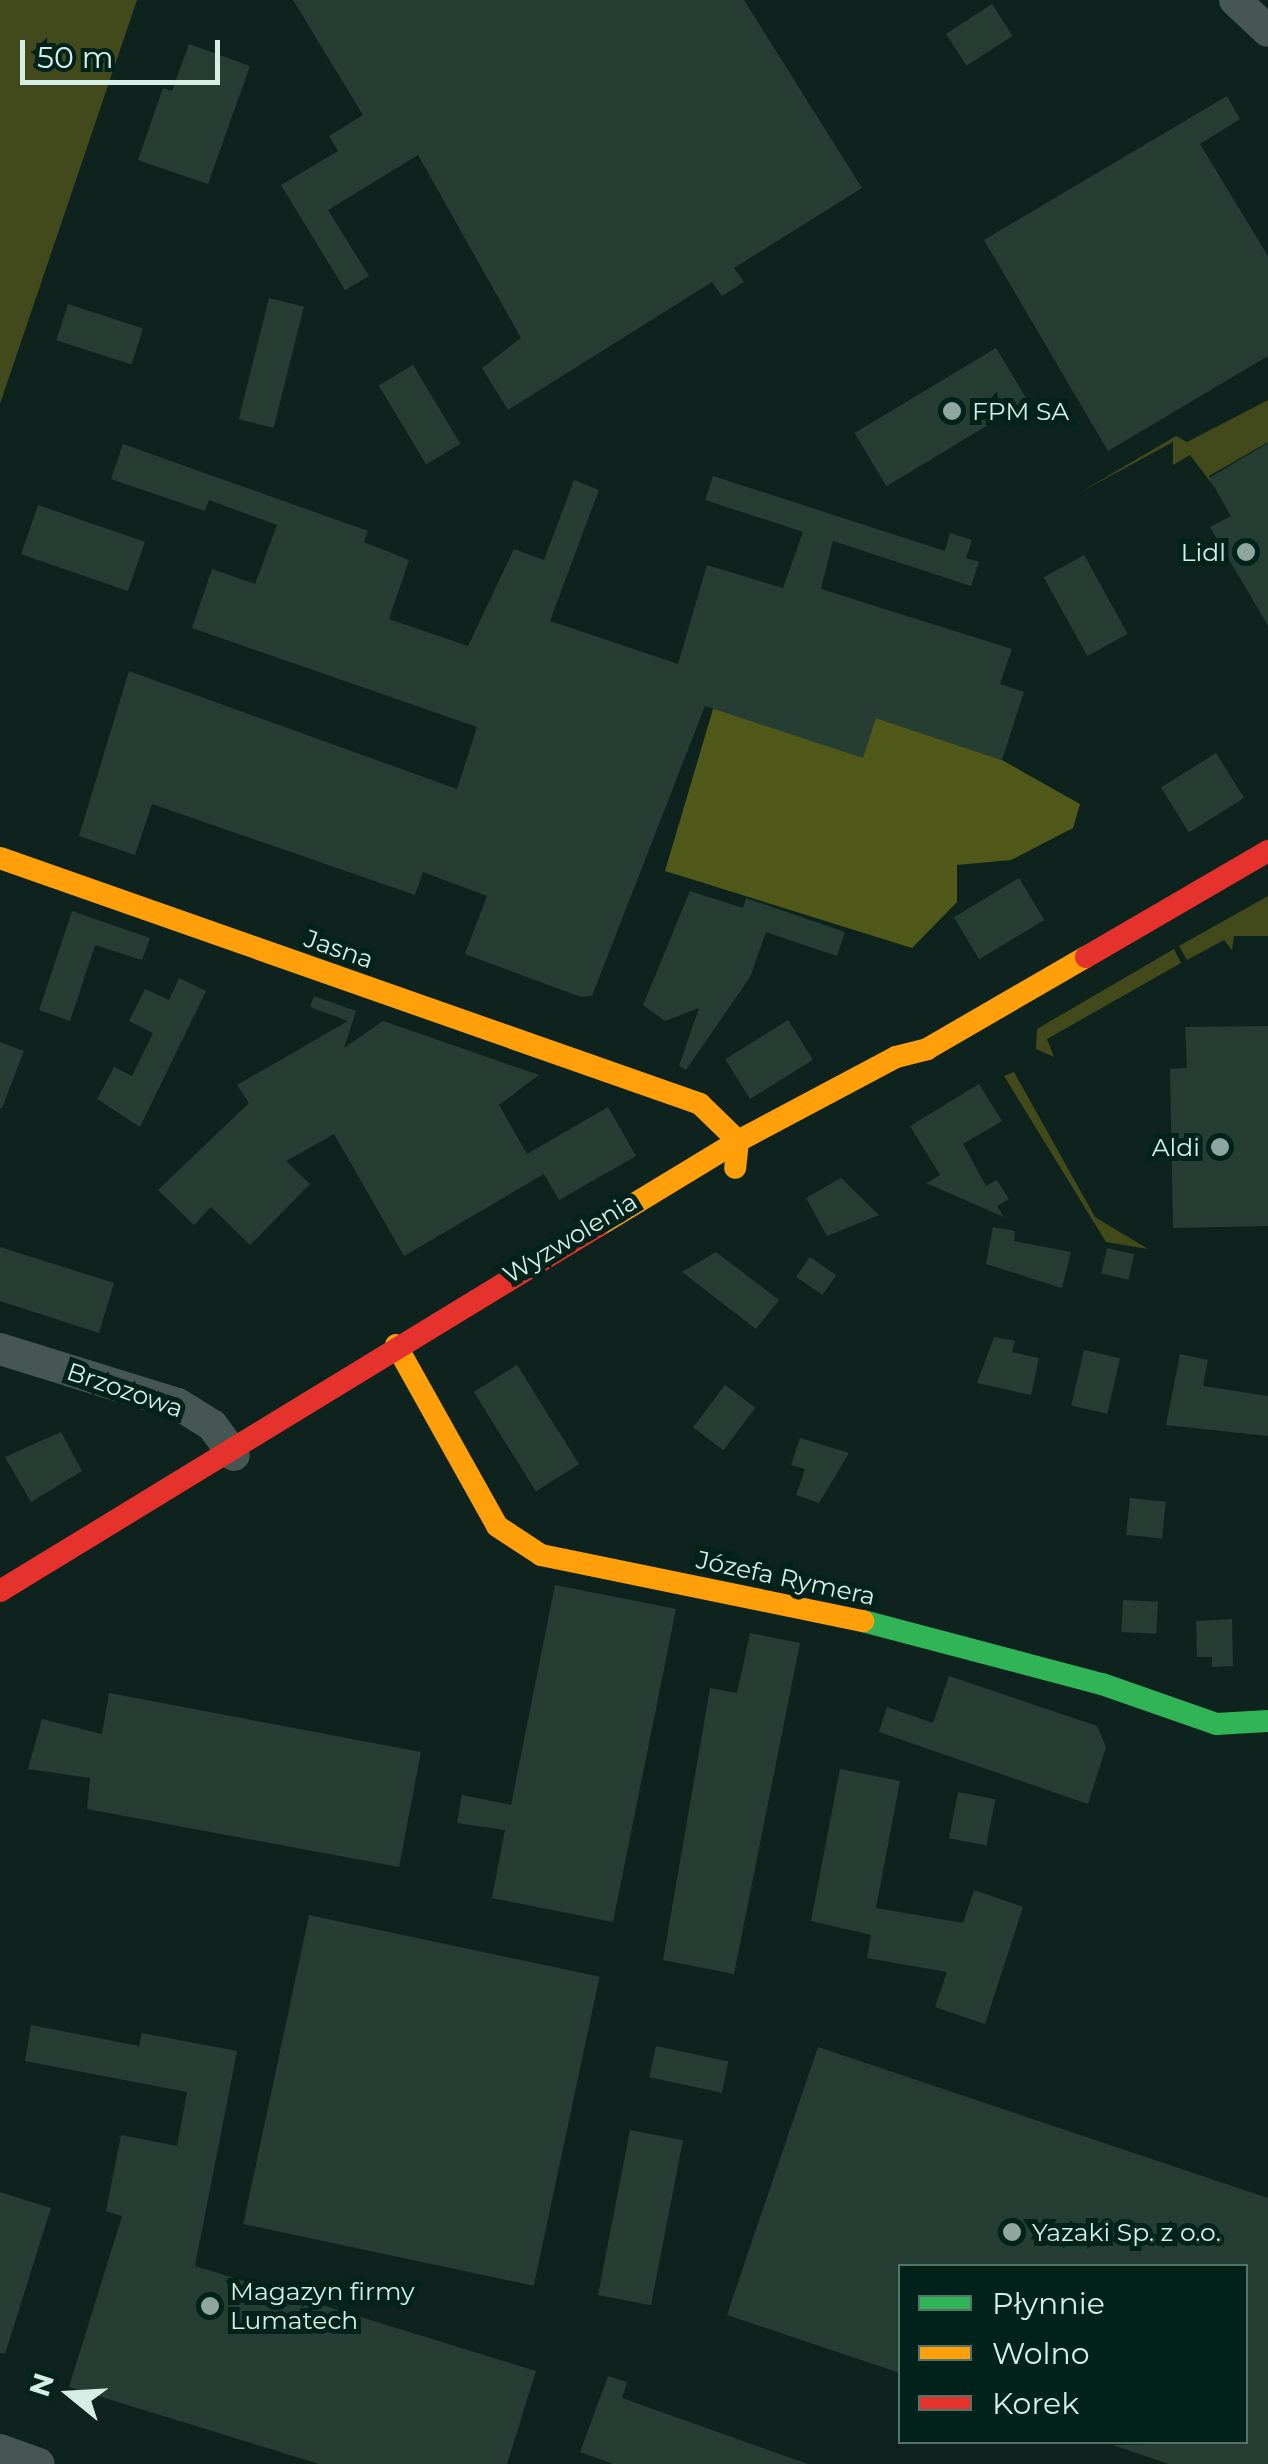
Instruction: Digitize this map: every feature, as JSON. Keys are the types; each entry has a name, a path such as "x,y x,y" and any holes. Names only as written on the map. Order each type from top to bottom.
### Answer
{"street":[{"path":"1235,0 1268,31"},
{"name":"Wyzwolenia","path":"234,1455 260,1456 733,1172 854,1105 928,1049 1268,851"},
{"name":"Jasna","path":"0,858 660,1091 714,1113 738,1141"},
{"name":"Wyzwolenia","path":"1236,872 1268,867"},
{"name":"Wyzwolenia","path":"0,1592 234,1455 396,1345 738,1141 896,1058 928,1049"},
{"path":"660,1091 710,1158 733,1172 738,1141"},
{"name":"Józefa Rymera","path":"396,1345 497,1526 540,1555 843,1616 1102,1684 1216,1724 1268,1721"},
{"name":"Brzozowa","path":"0,1349 178,1404 212,1425 234,1455"},
{"path":"0,2450 39,2464"}],"green space":[{"path":"0,0 137,0 0,404"},
{"path":"1268,400 1268,442 1209,476 1212,484 1190,455 1173,465 1173,442 1079,493 1176,436 1187,442"},
{"path":"713,709 876,718 1002,760 1080,804 1073,828 1011,860 957,865 957,902 912,948 665,871"},
{"path":"1268,896 1268,936 1234,936 1232,950 1224,940 1187,960 1179,946"},
{"path":"1174,949 1181,963 1047,1039 1054,1057 1036,1049 1037,1029"},
{"path":"1014,1072 1095,1217 1148,1249 1106,1242 1004,1076"}],"building":[{"path":"293,0 744,0 862,188 734,268 744,282 722,296 712,282 508,410 482,368 521,338 418,155 328,210 369,276 345,290 281,185 338,151 329,136 363,115"},
{"path":"992,4 1013,36 967,66 946,34"},
{"path":"189,44 250,66 208,184 138,160 163,88 172,91"},
{"path":"1227,96 1240,119 1200,144 1268,256 1268,356 1108,451 984,240"},
{"path":"269,298 304,307 274,428 239,419"},
{"path":"68,304 143,328 131,365 56,340"},
{"name":"FPM SA","path":"996,348 1028,401 886,486 855,433"},
{"path":"413,365 460,444 426,464 379,386"},
{"name":"Lidl","path":"1268,443 1268,626 1210,527 1231,516 1209,478"},
{"path":"123,444 368,531 364,542 409,560 389,619 468,646 514,549 544,560 574,480 599,490 550,621 678,664 707,565 783,588 803,532 705,500 713,476 945,551 950,533 972,540 966,558 979,562 971,586 833,541 821,589 1012,649 1000,684 1024,692 1002,760 876,718 863,758 705,706 592,996 581,997 465,954 487,896 423,872 415,895 152,804 135,855 79,836 129,671 457,789 477,727 192,628 212,569 255,584 277,525 209,500 205,511 111,479"},
{"path":"38,505 145,542 128,591 21,554"},
{"path":"1084,555 1128,634 1087,656 1044,577"},
{"path":"1216,753 1244,798 1189,832 1161,787"},
{"path":"1019,878 1044,920 979,959 954,917"},
{"path":"690,891 743,908 746,898 845,932 837,956 766,932 750,977 686,1070 679,1066 699,1008 665,1021 643,1005"},
{"path":"72,911 150,938 142,960 95,945 70,1021 39,1010"},
{"path":"179,978 206,991 140,1127 97,1099 114,1067 132,1076 153,1033 129,1021 145,989 169,1000"},
{"path":"314,996 356,1011 344,1048 383,1021 539,1075 499,1105 527,1154 608,1107 636,1156 559,1200 544,1174 404,1256 334,1134 286,1161 310,1184 250,1245 211,1207 194,1225 158,1190 249,1103 237,1085 348,1021 310,1007"},
{"path":"788,1020 813,1060 750,1099 725,1059"},
{"name":"Aldi","path":"1268,1026 1268,1226 1173,1228 1170,1069 1187,1068 1185,1027"},
{"path":"0,1042 24,1051 2,1108 0,1108"},
{"path":"979,1084 1002,1121 963,1144 986,1186 997,1180 1009,1199 997,1206 1004,1217 926,1183 940,1175 910,1126"},
{"path":"841,1178 879,1215 827,1236 806,1198"},
{"path":"993,1227 1015,1231 1014,1241 1071,1252 1062,1288 986,1264"},
{"path":"0,1247 114,1283 99,1333 0,1301"},
{"path":"1107,1248 1134,1254 1128,1280 1101,1273"},
{"path":"716,1252 779,1300 756,1329 682,1272"},
{"path":"810,1257 836,1275 822,1295 796,1277"},
{"path":"994,1337 1015,1341 1012,1352 1039,1358 1031,1395 977,1383"},
{"path":"1084,1350 1120,1358 1107,1414 1071,1406"},
{"path":"1180,1354 1208,1360 1203,1386 1268,1396 1268,1436 1166,1425"},
{"path":"517,1365 579,1464 536,1491 474,1392"},
{"path":"725,1385 755,1408 723,1450 693,1427"},
{"path":"61,1432 82,1471 31,1502 5,1457"},
{"path":"800,1438 849,1453 819,1503 796,1495 805,1469 791,1465"},
{"path":"1130,1498 1166,1502 1162,1539 1126,1535"},
{"path":"555,1585 676,1609 613,1922 492,1898 505,1830 457,1823 462,1795 511,1805"},
{"path":"1123,1600 1158,1602 1156,1634 1121,1632"},
{"path":"1232,1619 1233,1666 1212,1667 1212,1657 1197,1657 1196,1621"},
{"path":"750,1633 800,1643 734,1974 663,1960 710,1688 737,1693"},
{"path":"949,1676 1097,1726 1106,1747 1088,1804 879,1732 887,1707 933,1723"},
{"path":"109,1693 421,1752 399,1867 87,1809 90,1778 28,1769 42,1719 102,1734"},
{"path":"840,1769 900,1781 876,1908 963,1923 974,1890 1023,1907 985,2024 935,2007 947,1972 867,1958 871,1935 811,1921"},
{"path":"958,1792 995,1799 986,1845 949,1838"},
{"path":"309,1915 600,1977 534,2286 243,2224"},
{"name":"Magazyn firmy Lumatech","path":"31,2025 139,2046 142,2033 237,2051 195,2266 536,2371 507,2464 319,2464 69,2387 122,2216 106,2211 121,2135 177,2146 187,2092 25,2061"},
{"path":"656,2046 728,2061 722,2093 649,2077"},
{"name":"Yazaki Sp. z o.o.","path":"818,2047 1268,2198 1268,2464 1169,2464 1113,2445 1248,2444 1248,2264 898,2264 898,2372 727,2315"},
{"path":"630,2130 683,2140 651,2305 598,2295"},
{"path":"0,2192 51,2208 5,2354 0,2353"},
{"path":"608,2376 627,2382 622,2398 808,2464 613,2464 580,2452"}],"traffic: fast":[{"path":"863,1621 1102,1684 1216,1724 1268,1721"}],"traffic: slow":[{"path":"0,858 700,1104 738,1141 735,1168"},
{"path":"598,1226 738,1141 896,1057 927,1049 1086,957"},
{"path":"396,1345 497,1526 541,1555 863,1621"}],"traffic: jam":[{"path":"1086,957 1268,851"},
{"path":"0,1591 598,1226"}],"place":[{"name":"FPM SA","path":"952,411"},
{"name":"Lidl","path":"1246,552"},
{"name":"Aldi","path":"1220,1147"},
{"name":"Yazaki Sp. z o.o.","path":"1012,2232"},
{"name":"Magazyn firmy Lumatech","path":"210,2306"}]}
